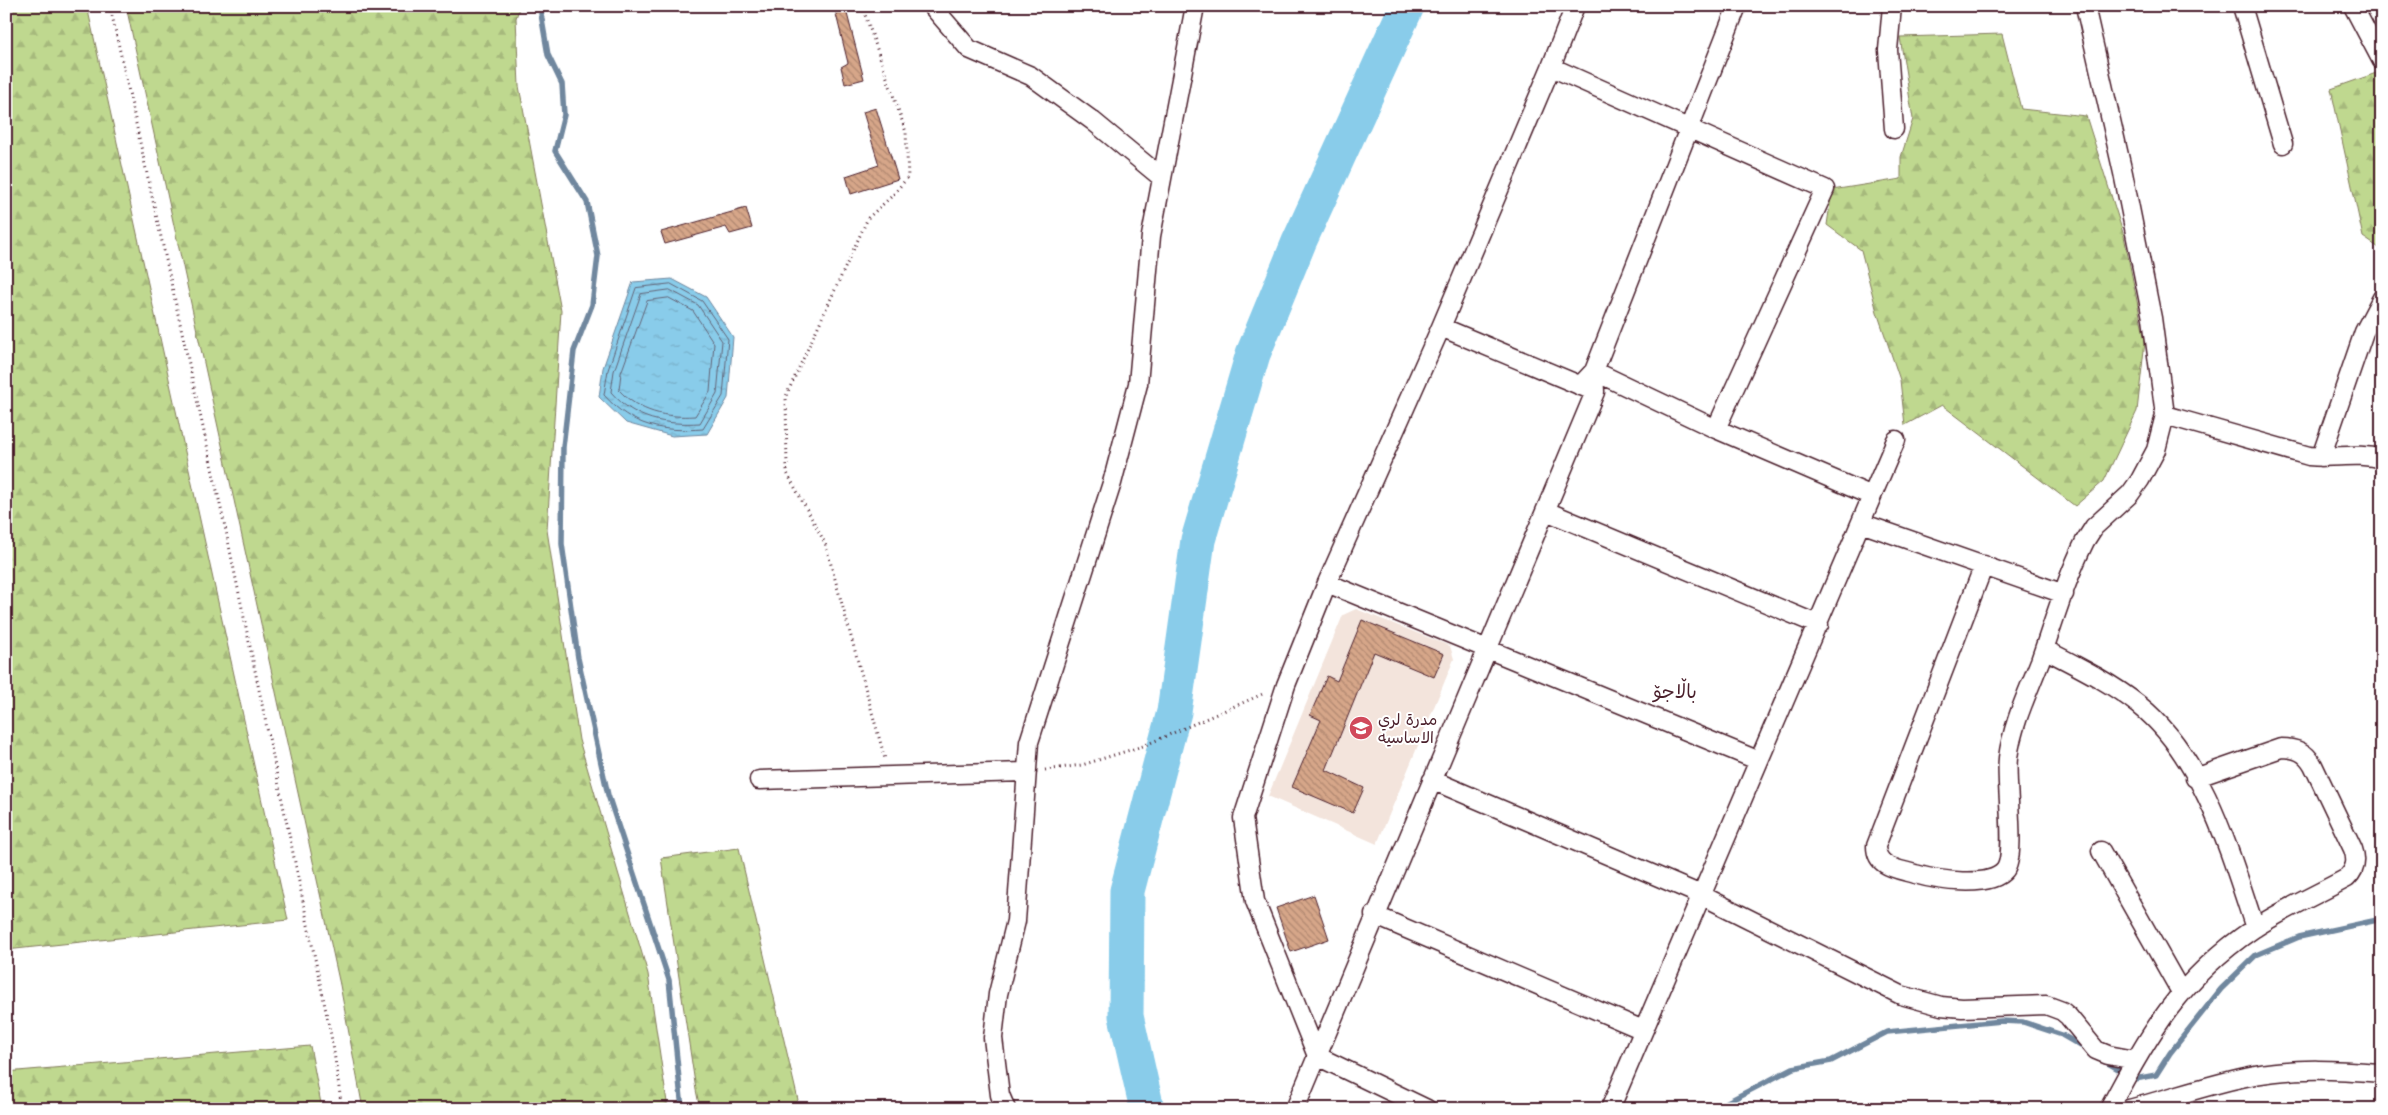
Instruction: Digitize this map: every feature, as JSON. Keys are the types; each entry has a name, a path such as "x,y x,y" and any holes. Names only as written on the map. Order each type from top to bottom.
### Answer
{"street":[{"path":"932,6 969,49 1031,76 1093,121 1162,178"},
{"path":"1006,1109 1000,1095 993,1038 998,994 1016,922 1029,742 1112,483 1138,384 1151,236 1195,6"},
{"path":"1417,1107 1317,1056 1255,901 1244,818 1286,685 1326,582 1441,327 1551,68 1575,6"},
{"path":"1295,1109 1374,915 1546,511 1587,389 1737,6"},
{"path":"1892,6 1888,50 1894,129"},
{"path":"1984,565 1876,846 1878,857 1885,865 1930,878 1947,880 1991,879 2004,871 2011,858 2007,772 2008,755 2017,723 2084,541 2105,515 2130,494 2149,466 2156,450 2165,415 2160,366 2144,279 2123,173 2085,6"},
{"path":"2242,6 2283,144"},
{"path":"2353,6 2382,61"},
{"path":"1551,68 1825,189 1716,429"},
{"path":"2321,457 2364,332 2382,298"},
{"path":"1441,327 1587,389"},
{"path":"1594,371 1716,429 1872,496"},
{"path":"2165,415 2309,456 2321,457 2354,454 2382,460"},
{"path":"1610,1109 1757,760 1818,626 1896,440"},
{"path":"1546,511 1818,626"},
{"path":"1861,523 2064,594"},
{"path":"1326,582 1757,760"},
{"path":"2044,649 2089,672 2140,706 2174,742 2196,778 2226,843 2255,928"},
{"path":"2109,1109 2156,1025 2181,992 2216,957 2255,928 2347,878 2352,873 2356,861 2353,848 2313,765 2309,758 2297,750 2282,748 2196,778"},
{"path":"759,780 1027,772"},
{"path":"1432,780 1701,896 1901,995 1941,1006 1962,1008 2046,1005 2068,1016 2096,1050 2108,1055 2135,1060"},
{"path":"2101,851 2181,992"},
{"path":"1374,915 1643,1030"},
{"path":"2129,1109 2255,1075 2289,1071 2351,1070 2382,1073"}],"path":[{"path":"110,6 229,546 333,1045 342,1109"},
{"path":"862,6 906,132 908,177 892,196 868,218 786,396 787,473 825,543 890,776"},
{"path":"1027,772 1082,765 1143,746 1237,704 1286,685"}],"shaded area":[{"name":"مدرة لري الاساسیه","path":"1356,609 1450,646 1454,659 1377,844 1268,796 1343,615"}],"green space":[{"path":"6,6 87,6 288,920 6,950"},
{"path":"126,6 520,6 516,18 519,86 561,311 547,530 579,740 648,974 668,1109 363,1109 340,985"},
{"path":"2002,34 2021,109 2086,116 2124,236 2145,341 2137,411 2104,481 2075,506 1942,405 1905,425 1900,380 1877,312 1861,250 1827,225 1832,190 1901,179 1901,157 1913,119 1900,37"},
{"path":"2382,71 2382,250 2363,237 2331,89"},
{"path":"739,848 798,1100 789,1109 700,1109 696,1090 661,858"},
{"path":"310,1046 322,1109 6,1109 6,1072"}],"water":[{"path":"672,279 706,297 733,337 728,398 707,434 672,436 626,423 599,397 603,368 633,282"}],"building":[{"path":"834,6 845,6 864,79 845,84 841,67 848,63"},
{"path":"876,108 898,179 851,194 846,176 879,165 863,112"},
{"path":"746,208 752,228 730,234 726,227 665,244 661,232"},
{"path":"1362,620 1444,654 1434,677 1374,652 1326,770 1364,788 1353,813 1292,787 1321,720 1310,715 1327,676 1337,681"},
{"path":"1314,895 1329,939 1291,952 1276,908"}],"waterway":[{"path":"545,6 541,14 548,55 562,84 564,115 555,151 587,202 598,256 592,305 574,351 563,447 562,544 578,658 608,795 669,980 682,1109"},
{"path":"1147,1109 1126,1016 1127,891 1174,712 1198,540 1253,354 1299,242 1407,6"},
{"path":"2106,1062 2135,1079 2156,1075 2170,1053 2221,989 2256,955 2299,937 2382,919"},
{"path":"1714,1109 1793,1068 1831,1061 1887,1032 2001,1021 2023,1022 2062,1035 2088,1050"}],"place":[{"name":"مدرة لري الاساسیه","path":"1361,728"}],"district":[{"name":"باڵاجۆ","path":"1675,691"}]}
